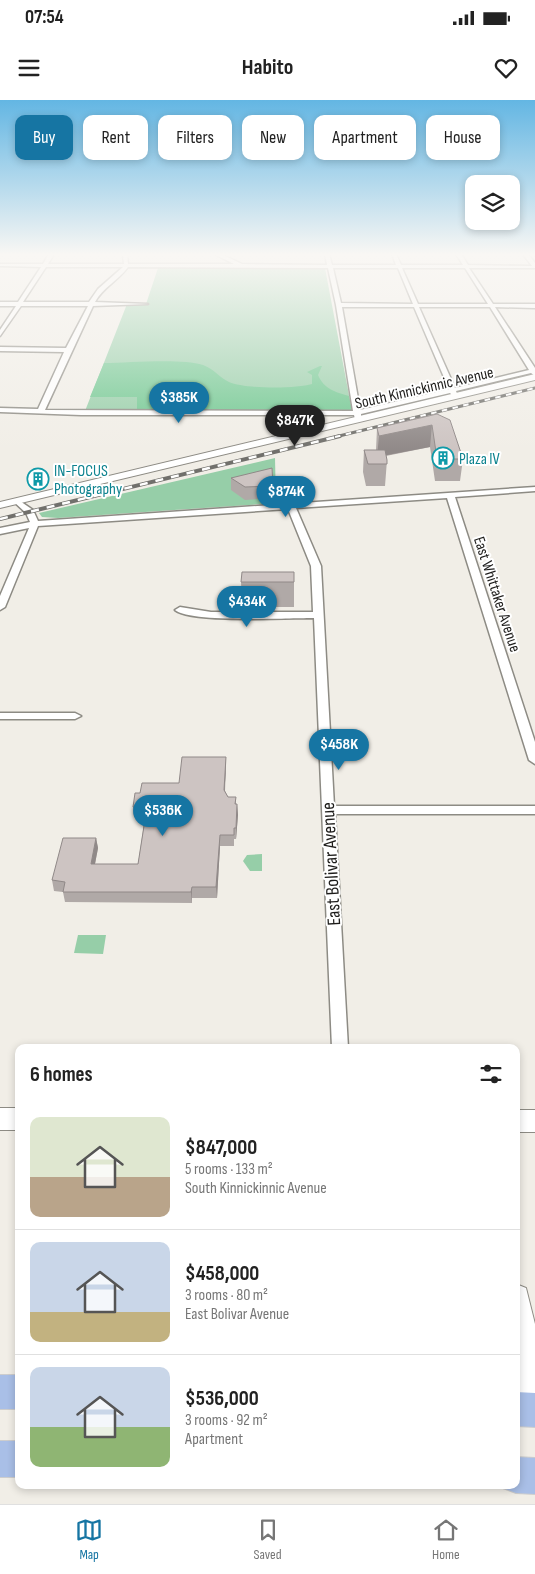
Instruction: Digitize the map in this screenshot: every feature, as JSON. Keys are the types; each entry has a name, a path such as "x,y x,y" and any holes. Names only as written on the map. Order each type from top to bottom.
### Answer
{"main road":[{"path":"0,1392 15,1392"},
{"path":"520,1409 535,1410"},
{"path":"0,1459 15,1459"},
{"path":"520,1475 535,1476"}],"street":[{"path":"41,410 83,320"},
{"path":"0,410 41,410 55,413 358,416 341,320"},
{"path":"422,320 454,393"},
{"path":"501,320 535,373"},
{"path":"0,334 3,326"},
{"path":"0,349 68,350"},
{"name":"South Kinnickinnic Avenue","path":"0,505 535,373"},
{"path":"0,531 36,524 535,489"},
{"path":"28,511 48,493"},
{"name":"East Whittaker Avenue","path":"450,494 535,760"},
{"path":"17,501 28,511 36,524"},
{"name":"East Bolivar Avenue","path":"291,506 316,566 340,1044"},
{"path":"0,607 36,524"},
{"path":"180,610 211,615 318,616"},
{"path":"0,716 75,716"},
{"path":"328,810 535,810"},
{"path":"0,1119 15,1119"},
{"path":"520,1121 535,1121"},
{"path":"520,1319 535,1399"}],"green space":[{"path":"121,320 335,320 352,411 85,411"},
{"path":"169,361 193,363 207,367 229,382 246,386 270,387 295,387 312,384 312,375 307,372 322,366 318,375 320,380 330,389 349,396 352,411 137,411 137,397 90,397 104,363"},
{"path":"275,458 276,503 58,518 42,517 39,513"},
{"path":"262,854 262,871 250,871 243,861 247,855"},
{"path":"78,935 106,935 103,954 74,953"}],"building":[{"path":"437,414 450,420 463,459 437,459 432,425 379,436 377,428"},
{"path":"364,450 385,450 387,464 368,464"},
{"path":"272,468 273,486 245,487 231,478"},
{"path":"242,572 294,572 294,582 241,582"},
{"path":"182,757 226,757 224,790 228,797 236,797 236,828 234,828 234,835 220,835 216,887 192,887 191,892 63,892 65,882 52,880 63,838 96,838 91,864 138,864 147,807 133,807 135,793 140,793 142,783 179,783"}],"railway":[{"path":"335,437 535,388"},
{"path":"0,519 340,436"}],"place":[{"name":"Plaza IV","path":"443,458"},
{"name":"IN-FOCUS Photography","path":"38,479"}]}
